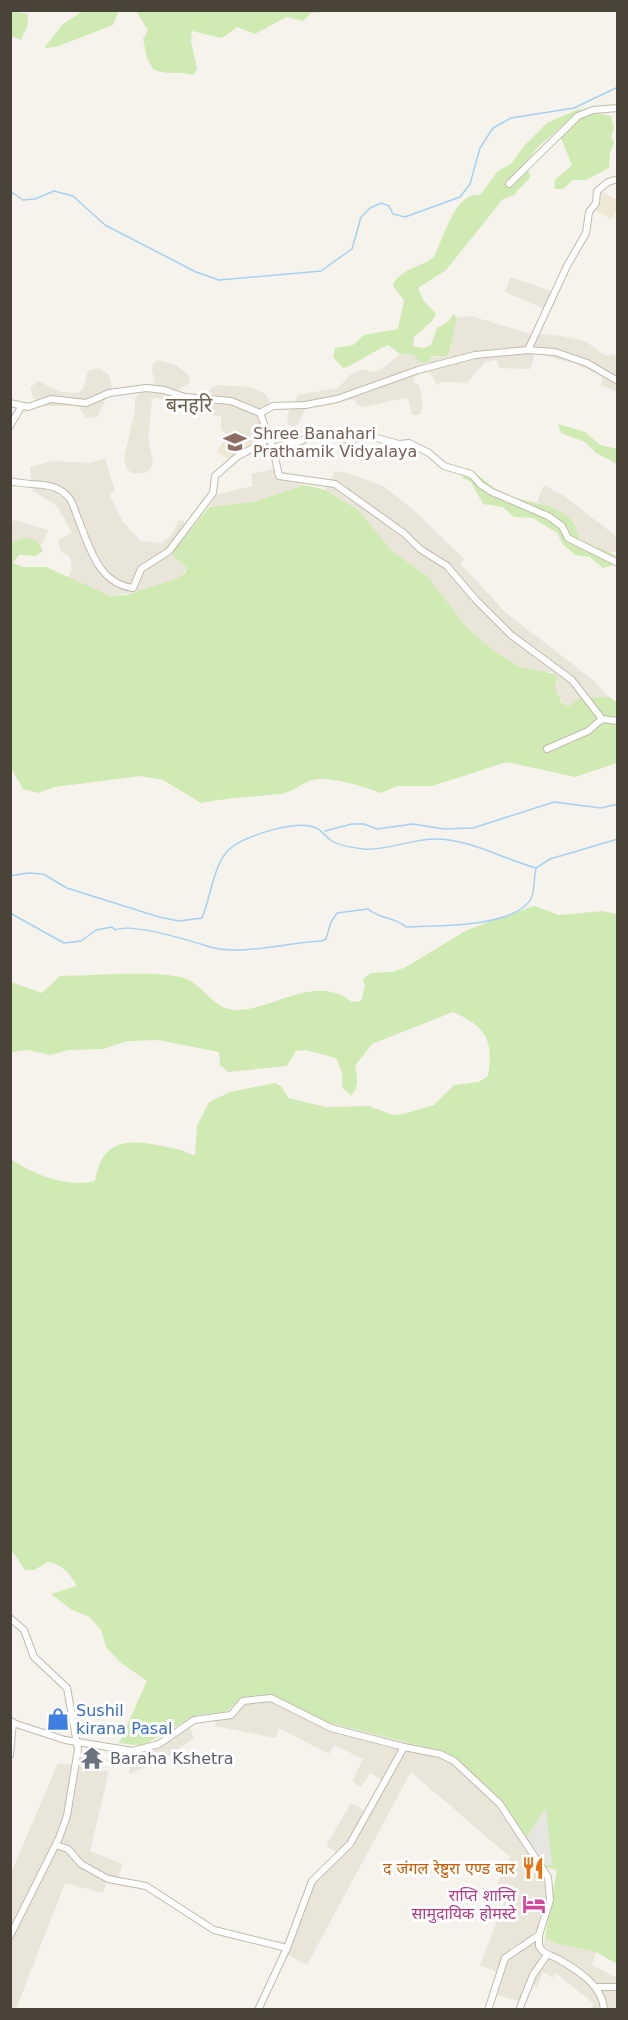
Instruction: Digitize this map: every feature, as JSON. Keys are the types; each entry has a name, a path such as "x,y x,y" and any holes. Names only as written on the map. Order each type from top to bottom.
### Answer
{"street":[{"path":"509,184 578,116 593,110 618,108"},
{"path":"528,350 567,266 586,233 589,212 596,203 597,190 608,182 618,179"},
{"path":"260,413 273,406 305,405 337,399 418,370 475,355 528,350 555,352 579,360 618,381"},
{"path":"10,403 28,408 51,399 86,403 109,393 146,388 164,390 185,397 231,401 260,413 273,448 279,476 323,481 343,488 405,534 420,549 447,566 477,602 511,635 581,688 602,719"},
{"path":"10,426 21,407"},
{"path":"273,448 301,441 315,433 324,433 347,440 369,436 399,444 409,443 429,453 444,466 471,474 481,485 492,492 548,516 562,526 568,538 618,563"},
{"path":"10,481 22,484 47,483 70,498 98,569 121,586 133,588 141,569 169,551 213,493 215,476 238,456 263,443 268,437"},
{"path":"547,749 588,731 602,719 618,721"},
{"path":"10,1618 24,1630 34,1657 67,1688 77,1760 67,1816 56,1845 10,1936"},
{"path":"10,1755 12,1722 76,1742 142,1750 159,1744 194,1720 231,1715 243,1701 271,1698 331,1728 440,1754 454,1761 500,1804 548,1877 550,1900 538,1935 539,1946 547,1955 556,1957 597,1987 603,1996 604,2010"},
{"path":"258,2010 287,1948 312,1881 350,1844 404,1747"},
{"path":"56,1845 68,1849 81,1864 108,1879 146,1886 214,1930 287,1948"},
{"path":"488,2010 505,1958 538,1935"},
{"path":"519,2010 533,1975 547,1955"},
{"path":"597,1987 618,1987"}],"shaded area":[{"path":"599,190 617,200 617,210 611,220 593,208"},
{"path":"510,277 554,292 545,309 505,292"},
{"path":"471,316 531,334 555,335 585,341 606,356 612,354 617,357 617,392 601,385 602,376 576,364 535,353 531,369 500,368 496,360 485,362 467,383 442,382 437,385 430,373 416,373 414,383 419,385 423,404 420,415 412,415 408,399 405,398 364,407 357,405 355,399 306,408 298,424 292,427 288,424 287,415 298,395 338,388 350,375 363,369 371,372 380,370 402,353 441,357 451,349 451,334 457,318"},
{"path":"158,360 176,365 190,377 189,383 179,389 180,401 174,404 158,398 152,399 148,439 153,461 150,470 144,473 132,473 127,469 124,458 135,411 135,398 155,382 152,370 153,364"},
{"path":"99,368 109,375 112,386 97,417 86,418 79,407 44,406 34,399 30,388 38,381 61,392 78,393 83,389 88,371"},
{"path":"218,385 251,387 266,394 270,402 258,414 263,432 262,438 256,443 247,447 248,437 232,428 227,435 221,429 221,416 207,414 204,405 206,396 211,388"},
{"name":"Shree Banahari Prathamik Vidyalaya","path":"232,428 248,438 247,447 228,459 217,452"},
{"path":"105,458 115,491 109,494 123,522 141,541 161,543 171,536 179,520 184,522 187,532 173,551 176,559 187,567 181,577 142,591 109,596 68,578 72,569 70,557 61,552 58,541 72,532 56,505 33,491 30,467 53,461 90,463"},
{"path":"273,469 276,479 305,485 253,502 209,507 218,494 253,486 251,474"},
{"path":"335,471 348,473 383,486 416,512 464,559 461,564 506,613 591,678 609,697 581,698 568,708 560,699 555,686 558,682 553,672 538,672 520,667 498,654 467,628 433,584 393,552 357,509 325,490"},
{"path":"544,485 564,496 617,537 617,552 605,552 584,543 577,535 575,523 565,515 537,502"},
{"path":"14,520 48,530 42,545 38,542 11,545 11,525"},
{"path":"271,1696 327,1722 441,1751 457,1759 486,1786 529,1845 527,1851 545,1880 547,1895 539,1927 532,1936 512,1948 504,1956 498,1972 480,1965 509,1890 497,1884 510,1857 411,1772 307,1965 284,1953 311,1881 338,1853 326,1846 351,1803 366,1811 384,1781 370,1773 361,1787 352,1781 363,1759 334,1745 329,1754 279,1728 276,1738 215,1726 217,1714 226,1712 245,1697"},
{"path":"190,1727 194,1738 159,1762 129,1774 132,1755 161,1746"},
{"path":"58,1763 109,1771 90,1851 122,1864 118,1880 106,1883 103,1893 65,1883 16,2009 11,2010 11,1873"},
{"path":"546,1808 552,1865 545,1865 526,1838"},
{"path":"545,1937 555,1943 596,1952 592,1965 617,1978 617,2009 607,2009 601,1985 544,1945"},
{"path":"534,1942 544,1955 557,1960 595,1989 600,2009 591,2009 594,2004 556,1973 553,1978 543,1972 537,1987 530,1983 522,2002 494,1994 506,1960"}],"green space":[{"path":"10,11 28,14 27,27 21,40 11,36"},
{"path":"83,11 119,11 113,25 56,47 44,48 63,24"},
{"path":"136,11 336,11 311,13 303,21 286,17 255,34 237,27 222,38 192,31 191,41 197,69 193,75 153,69 147,58 143,39 148,30"},
{"path":"581,110 539,146 526,162 530,177 515,195 503,199 446,270 418,288 423,300 436,314 432,321 414,337 413,346 423,348 431,345 437,328 449,321 453,314 457,318 447,356 431,356 430,361 422,363 413,354 400,354 388,345 343,368 333,357 335,348 353,345 364,335 398,329 404,300 393,286 395,281 404,272 433,258 456,209 463,201 471,196 480,195 498,171 511,164 524,146 547,123"},
{"path":"592,112 611,116 614,128 611,137 614,142 610,153 609,168 586,180 573,180 563,189 554,189 555,180 572,165 560,136 580,116"},
{"path":"558,424 585,432 600,445 617,449 617,464 596,453 585,442 561,433"},
{"path":"468,468 512,502 516,498 561,512 573,522 580,540 613,554 617,557 617,564 603,568 590,557 575,555 563,544 557,533 533,518 514,517 503,507 483,504 471,482 462,478"},
{"path":"305,485 325,490 357,509 393,552 428,577 467,628 498,654 520,667 555,674 558,679 555,686 561,702 568,707 580,698 609,697 617,702 617,763 575,777 507,762 432,786 397,786 381,793 346,782 317,779 284,793 201,803 163,780 140,776 55,787 38,793 23,789 11,768 11,544 25,538 37,542 43,551 36,556 19,555 13,563 23,567 46,567 110,596 126,595 176,579 185,573 187,567 174,557 173,551 209,507 253,502"},
{"path":"534,906 559,915 603,911 617,914 617,1964 596,1952 555,1943 545,1937 557,1870 545,1867 499,1803 473,1774 458,1761 441,1751 327,1722 271,1696 258,1695 245,1697 225,1712 196,1715 142,1746 119,1743 147,1681 121,1663 106,1647 101,1630 90,1617 72,1610 51,1594 77,1586 66,1570 48,1562 34,1570 25,1570 11,1549 11,1159 51,1179 84,1183 95,1181 99,1165 106,1154 114,1147 124,1143 149,1144 195,1155 197,1126 209,1102 230,1092 275,1083 282,1087 288,1098 326,1107 369,1106 393,1115 403,1114 434,1105 454,1085 479,1082 488,1076 490,1053 485,1036 480,1029 453,1012 372,1044 355,1066 357,1082 351,1096 342,1087 342,1073 336,1058 305,1050 296,1051 287,1066 228,1072 220,1065 219,1052 158,1040 128,1041 103,1049 68,1050 51,1055 27,1050 11,1052 11,982 42,993 60,976 158,974 191,981 215,1002 229,1009 252,1008 295,995 324,991 339,994 352,1002 361,1001 365,986 363,979 371,973 393,972 406,967 467,930"}],"waterway":[{"path":"10,191 23,200 35,199 54,191 73,196 105,225 196,272 219,280 321,271 352,249 361,217 370,208 381,203 389,206 393,214 405,217 460,197 470,184 480,148 493,128 511,118 574,108 618,87"},
{"path":"325,831 352,824 364,824 377,829 413,824 444,829 473,828 554,802 601,808 618,804"},
{"path":"10,876 28,873 43,874 67,888 159,917 179,921 202,918 217,868 231,848 264,832 290,826 314,827 335,842 363,849 435,839 461,842 536,868 550,859 618,839"},
{"path":"10,913 64,943 81,941 96,930 112,927 115,930 123,928 148,930 210,947 251,949 322,941 326,939 331,922 337,913 368,909 406,927 469,924 502,917 516,912 530,901 536,869"}],"place":[{"name":"Shree Banahari Prathamik Vidyalaya","path":"235,442"},
{"name":"Sushil kirana Pasal","path":"58,1719"},
{"name":"Baraha Kshetra","path":"92,1758"},
{"name":"द जंगल रेष्टुरा एण्ड बार","path":"533,1868"},
{"name":"राप्ति शान्ति सामुदायिक होमस्टे","path":"534,1904"}],"district":[{"name":"बनहरि","path":"189,405"}]}
